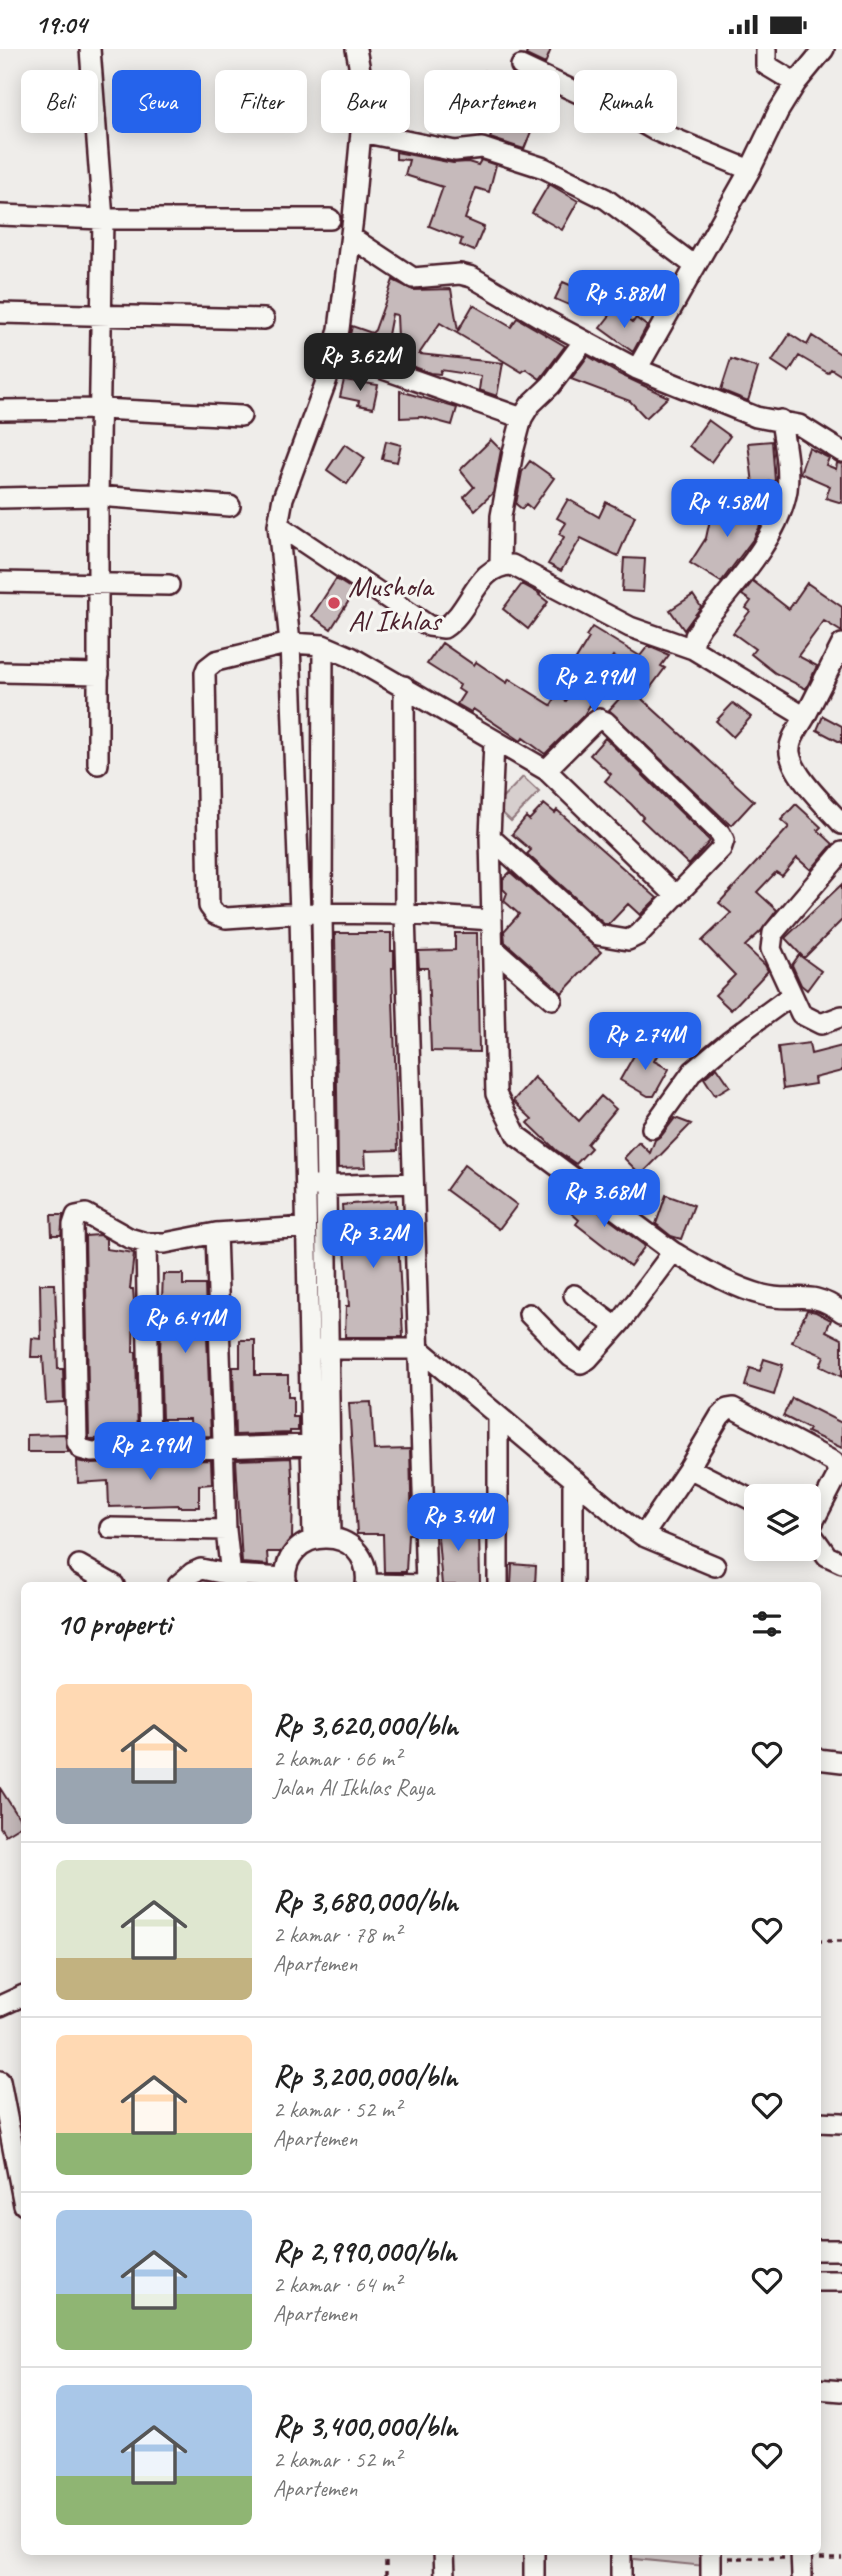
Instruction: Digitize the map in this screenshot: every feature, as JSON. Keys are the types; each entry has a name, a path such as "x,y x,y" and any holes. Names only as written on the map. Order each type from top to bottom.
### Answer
{"street":[{"path":"90,49 103,219 98,496 98,764"},
{"path":"356,49 360,70"},
{"path":"766,49 766,65 796,83"},
{"path":"637,369 750,170 778,112 796,83 824,49"},
{"path":"521,66 617,108 656,131 750,170"},
{"path":"322,1538 330,1348 316,1186 300,913 290,643 278,525 283,498 335,352 351,237 361,133"},
{"path":"366,133 455,151 482,148 544,168 606,199 695,266"},
{"path":"0,215 103,219 330,219"},
{"path":"351,237 412,278 460,274 472,277 637,369 756,417 799,425 842,452"},
{"path":"0,313 264,319"},
{"path":"500,565 501,516 522,418 584,341"},
{"path":"335,352 522,418"},
{"path":"0,410 101,409 241,416"},
{"path":"693,649 695,636 759,552 781,509 787,490 787,467 781,420"},
{"path":"0,498 98,496 230,506"},
{"path":"278,525 429,626 444,628 453,622 489,571 500,565 512,565 630,627 693,649 805,717"},
{"path":"0,582 169,585"},
{"path":"492,920 405,914 300,913 226,918 215,914 209,906 207,668 216,661 290,643 323,645 351,657 546,770 676,896"},
{"path":"842,644 791,739 789,752 807,785 842,824"},
{"path":"322,1538 310,1445 306,1227 316,1186 323,915 323,645"},
{"path":"0,672 99,674"},
{"path":"404,686 405,914 426,1582"},
{"path":"490,837 598,935 628,940 638,935 722,849 724,840 720,833 606,722 599,719 592,724 546,770"},
{"path":"494,742 490,837 496,1094 517,1136 673,1252 763,1295 816,1297 842,1312"},
{"path":"842,852 771,939 771,949 801,1014 821,1024 842,1016"},
{"path":"493,949 552,999"},
{"path":"652,1128 694,1070 792,995"},
{"path":"316,1186 413,1183"},
{"path":"306,1227 216,1233 165,1243 146,1243 129,1238 86,1214 80,1214 74,1219 77,1442 81,1449 92,1452 310,1445"},
{"path":"216,1233 226,1530 232,1580"},
{"path":"146,1243 150,1450"},
{"path":"529,1314 571,1357 581,1363 588,1359 616,1327 673,1252"},
{"path":"574,1295 616,1327"},
{"path":"307,1350 419,1349 573,1481 643,1536 715,1566"},
{"path":"643,1536 690,1468 719,1416 727,1409 739,1410 834,1462 837,1476 821,1506"},
{"path":"498,1416 498,1582"},
{"path":"690,1468 744,1496"},
{"path":"573,1481 573,1582"},
{"path":"110,1528 226,1530"},
{"path":"182,1582 201,1569 232,1580 286,1582 287,1564 297,1549 322,1538 348,1543 362,1557 366,1582"},
{"path":"821,1547 827,1556 842,1563"},
{"path":"79,1565 109,1582"},
{"path":"821,1759 842,1762"},
{"path":"0,2006 21,1996"},
{"path":"0,2081 21,2190"},
{"path":"821,2122 842,2123"},
{"path":"821,2250 842,2250"},
{"path":"821,2281 842,2281"},
{"path":"821,2389 842,2391"},
{"path":"444,2555 445,2576"},
{"path":"534,2555 534,2576"},
{"path":"621,2555 621,2576"}],"path":[{"path":"821,1941 842,1941"},
{"path":"386,2555 386,2576"},
{"path":"711,2562 801,2562 842,2558"}],"shaded area":[{"path":"523,777 539,792 511,821 495,806"},
{"path":"624,2555 707,2555 705,2566 624,2558"}],"building":[{"path":"528,49 551,49 545,64 526,55"},
{"path":"492,133 530,133 524,149 490,138"},
{"path":"396,152 453,163 468,162 478,165 481,160 496,165 489,192 476,188 465,219 484,227 474,251 460,245 462,239 429,226 443,187 405,175 409,160 396,159"},
{"path":"549,184 578,201 562,230 532,213"},
{"path":"393,280 413,290 451,289 458,331 473,305 511,327 517,318 565,346 540,379 526,369 522,372 440,323 419,354 503,363 497,396 479,390 481,376 441,370 440,374 430,373 399,361 397,315 392,314 384,356 348,344 352,326 372,333 375,330"},
{"path":"563,282 577,288 569,305 555,299"},
{"path":"615,309 633,322 636,318 647,326 633,352 600,328"},
{"path":"790,334 807,345 812,336 842,355 842,376 831,369 828,373 799,356 789,372 772,361"},
{"path":"588,356 668,397 646,418 630,401 571,379"},
{"path":"731,359 758,368 748,401 721,390"},
{"path":"344,380 378,385 373,408 358,405 359,401 340,397"},
{"path":"400,391 457,408 452,425 422,417 400,418"},
{"path":"708,420 730,436 711,462 689,446"},
{"path":"491,440 501,450 493,493 475,510 464,497 474,487 460,470"},
{"path":"386,441 401,445 397,462 382,459"},
{"path":"772,441 775,481 753,484 748,443"},
{"path":"345,444 365,458 347,484 327,470"},
{"path":"809,448 829,458 826,465 836,469 837,463 842,464 842,503 826,498 830,486 800,473"},
{"path":"530,461 554,478 532,509 526,504 522,509 516,504 522,472"},
{"path":"568,499 599,517 606,502 635,516 618,556 581,538 561,571 548,564 564,537 559,534 566,523 557,518"},
{"path":"714,501 767,513 754,538 721,582 690,563 706,538"},
{"path":"624,558 645,559 643,592 622,591"},
{"name":"Mushola Al Ikhlas","path":"336,579 355,591 331,629 312,616"},
{"path":"753,581 789,609 807,583 842,607 842,632 824,621 798,656 817,666 806,689 775,673 751,654 755,649 733,633 750,611 746,608 751,601 742,595"},
{"path":"522,584 548,602 528,629 503,609"},
{"path":"693,595 701,607 684,630 670,610"},
{"path":"592,627 640,656 648,646 669,655 661,666 665,668 642,699 754,801 732,825 609,710 640,676 613,656 594,687 603,694 545,754 473,709 471,712 457,704 464,693 458,689 460,685 427,664 442,643 474,665 476,662 507,683 509,679 551,705 557,695 566,701 587,675 572,666 589,638 586,636"},
{"path":"733,703 751,717 733,737 716,721"},
{"path":"823,716 842,726 842,743 817,730"},
{"path":"605,738 710,841 689,865 641,819 643,817 631,804 605,781 611,774 590,755"},
{"path":"544,804 555,813 557,810 657,898 640,915 628,904 609,924 604,924 527,854 531,850 512,834 526,817 529,820"},
{"path":"796,804 821,827 818,830 833,844 811,870 797,858 782,876 776,872 757,892 777,910 745,946 768,971 731,1010 715,995 735,975 702,941 731,913 719,903 789,827 781,820"},
{"path":"510,872 601,952 562,993 505,942 504,931 519,914 504,901 507,893 503,889 503,879"},
{"path":"842,884 842,920 804,958 785,938"},
{"path":"335,933 391,933 391,951 394,951 392,968 398,1150 365,1151 366,1167 338,1168"},
{"path":"455,933 477,933 479,1052 431,1051 428,968 419,968 418,951 455,950"},
{"path":"799,955 821,971 807,990 801,985 792,965"},
{"path":"641,1043 659,1052 654,1061 669,1069 654,1096 648,1096 620,1080"},
{"path":"809,1043 811,1054 842,1046 842,1071 814,1078 815,1084 783,1089 778,1047"},
{"path":"717,1067 730,1086 715,1095 704,1078"},
{"path":"534,1077 579,1121 601,1096 616,1109 587,1144 591,1148 576,1164 556,1150 528,1123 532,1119 513,1101"},
{"path":"675,1118 691,1124 641,1175 624,1158 639,1142 650,1153 655,1140"},
{"path":"464,1165 517,1205 499,1229 446,1190"},
{"path":"571,1191 645,1246 630,1266 576,1224 579,1220 561,1204"},
{"path":"666,1195 694,1205 681,1239 671,1236 656,1224"},
{"path":"396,1200 403,1337 345,1337 346,1306 349,1306 342,1205"},
{"path":"51,1215 63,1215 61,1235 52,1235"},
{"path":"99,1235 106,1239 106,1249 134,1253 130,1289 133,1289 134,1301 133,1352 136,1352 138,1438 89,1439 85,1236"},
{"path":"163,1274 183,1274 183,1285 205,1285 211,1436 191,1437 190,1419 162,1419 160,1351"},
{"path":"40,1284 55,1284 58,1369 63,1369 64,1402 46,1403 43,1357 31,1357 32,1338 41,1339"},
{"path":"807,1310 831,1320 826,1331 842,1339 842,1377 820,1366 824,1356 792,1342"},
{"path":"240,1340 255,1340 255,1375 288,1375 288,1397 293,1397 293,1417 298,1417 298,1431 235,1435 233,1367 240,1367"},
{"path":"764,1359 783,1365 774,1395 745,1386 750,1368 760,1371"},
{"path":"792,1398 842,1423 842,1448 807,1432 809,1429 783,1416"},
{"path":"371,1402 374,1450 410,1449 412,1534 408,1534 406,1572 384,1572 383,1534 357,1534 349,1403"},
{"path":"65,1434 68,1452 27,1452 27,1435"},
{"path":"291,1458 292,1538 281,1552 267,1552 268,1565 242,1563 236,1460"},
{"path":"211,1460 212,1484 199,1485 199,1507 109,1507 108,1481 78,1483 77,1461 92,1464"},
{"path":"454,1513 454,1529 479,1528 480,1582 442,1582 436,1514"},
{"path":"512,1564 536,1566 535,1582 511,1582"},
{"path":"0,1788 21,1821 21,1825 5,1835 0,1827"}],"place":[{"name":"Mushola Al Ikhlas","path":"334,603"}]}
